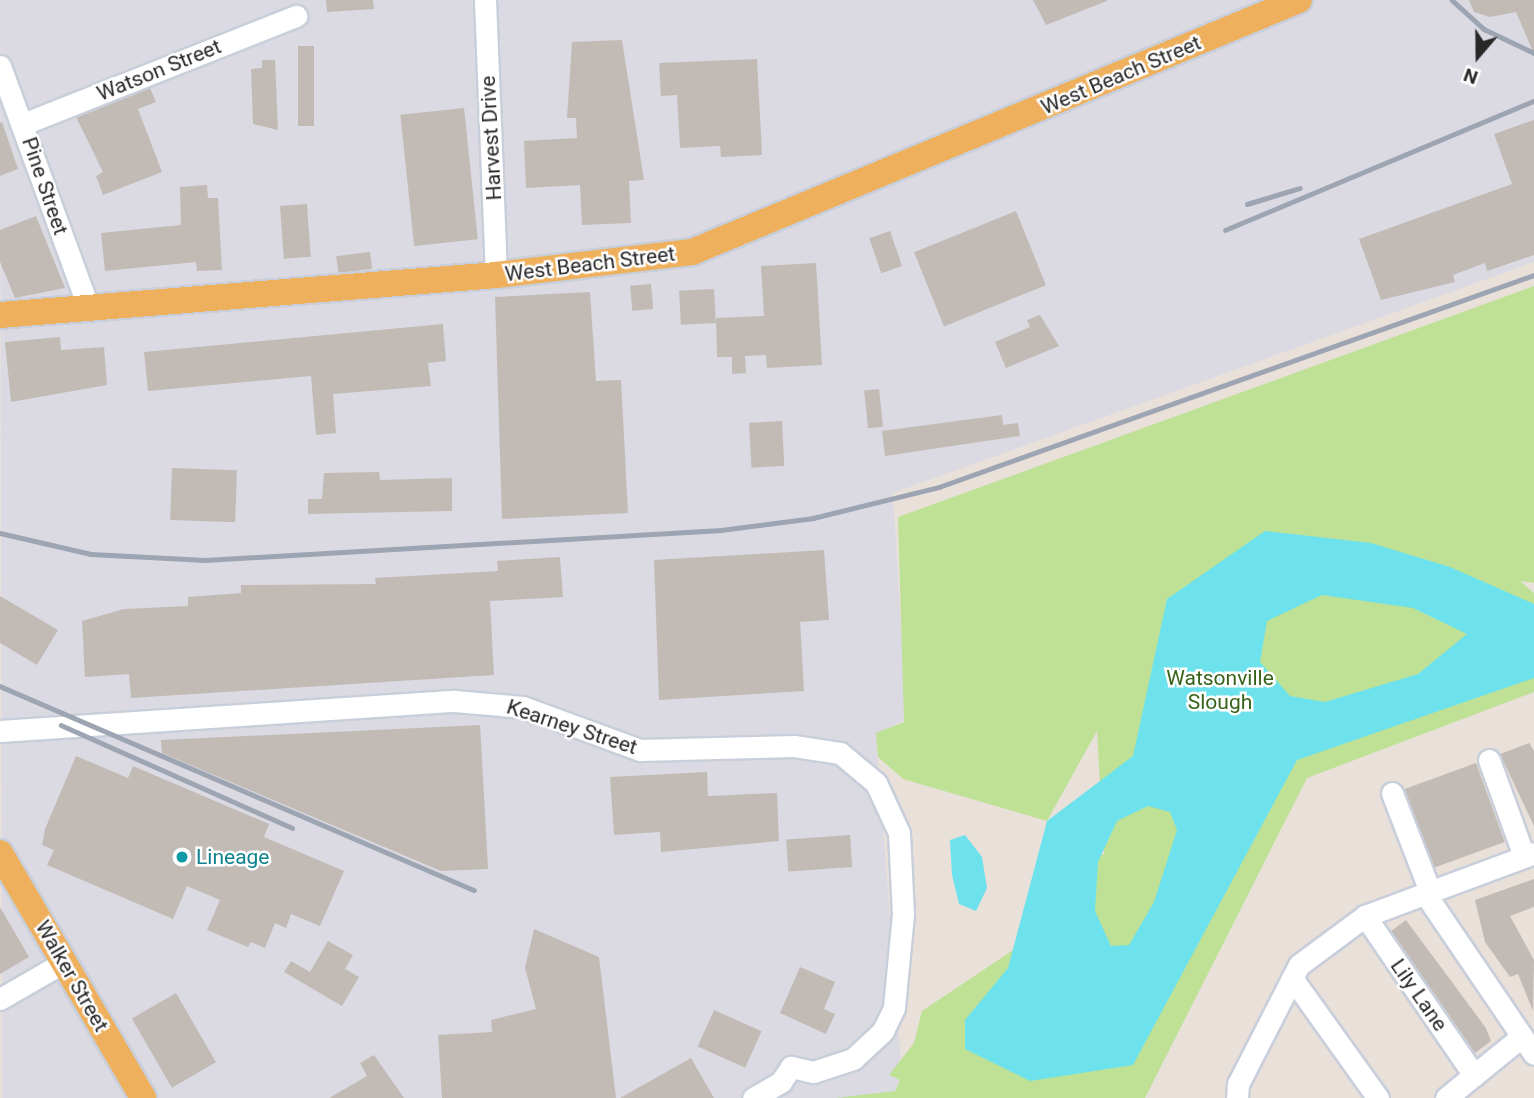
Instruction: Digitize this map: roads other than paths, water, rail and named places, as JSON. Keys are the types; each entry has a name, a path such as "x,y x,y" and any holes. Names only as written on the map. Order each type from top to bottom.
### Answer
{"main road":[{"name":"West Beach Street","path":"0,315 659,260 734,239 1299,0"},
{"name":"Walker Street","path":"0,853 143,1098"}],"street":[{"name":"Harvest Drive","path":"485,0 496,275"},
{"name":"Watson Street","path":"23,124 296,16"},
{"name":"Pine Street","path":"0,66 88,307"},
{"name":"Kearney Street","path":"0,731 453,701 523,707 640,750 793,746 840,753 884,794 901,852 894,1008 883,1031 853,1059 813,1072 791,1067 780,1082 753,1098"},
{"path":"1237,1098 1238,1084 1299,965 1365,916 1529,854 1489,760"},
{"path":"1392,793 1428,894 1529,1043 1474,1074 1446,1098"},
{"name":"Lily Lane","path":"1365,916 1474,1074"},
{"path":"0,999 64,962"},
{"path":"1292,978 1378,1098"}],"water":[{"name":"Watsonville Slough","path":"1265,531 1371,543 1450,567 1534,604 1534,678 1297,760 1133,1065 1030,1081 965,1049 965,1020 1008,968 1047,821 1133,756 1167,599","holes":["1322,595 1413,608 1467,634 1418,674 1325,702 1290,696 1260,662 1267,621","1148,806 1170,812 1177,830 1154,902 1129,945 1111,946 1095,911 1098,862 1117,821"]},
{"path":"965,835 982,857 987,888 976,911 959,904 952,875 950,840"}],"railway":[{"path":"1452,0 1484,29 1534,53"},
{"path":"1225,230 1534,101"},
{"path":"1247,204 1300,188"},
{"path":"0,533 91,554 205,560 721,530 813,518 939,487 1534,275"},
{"path":"0,686 474,890"},
{"path":"61,725 292,828"}],"place":[{"name":"Lineage","path":"182,857"}]}
